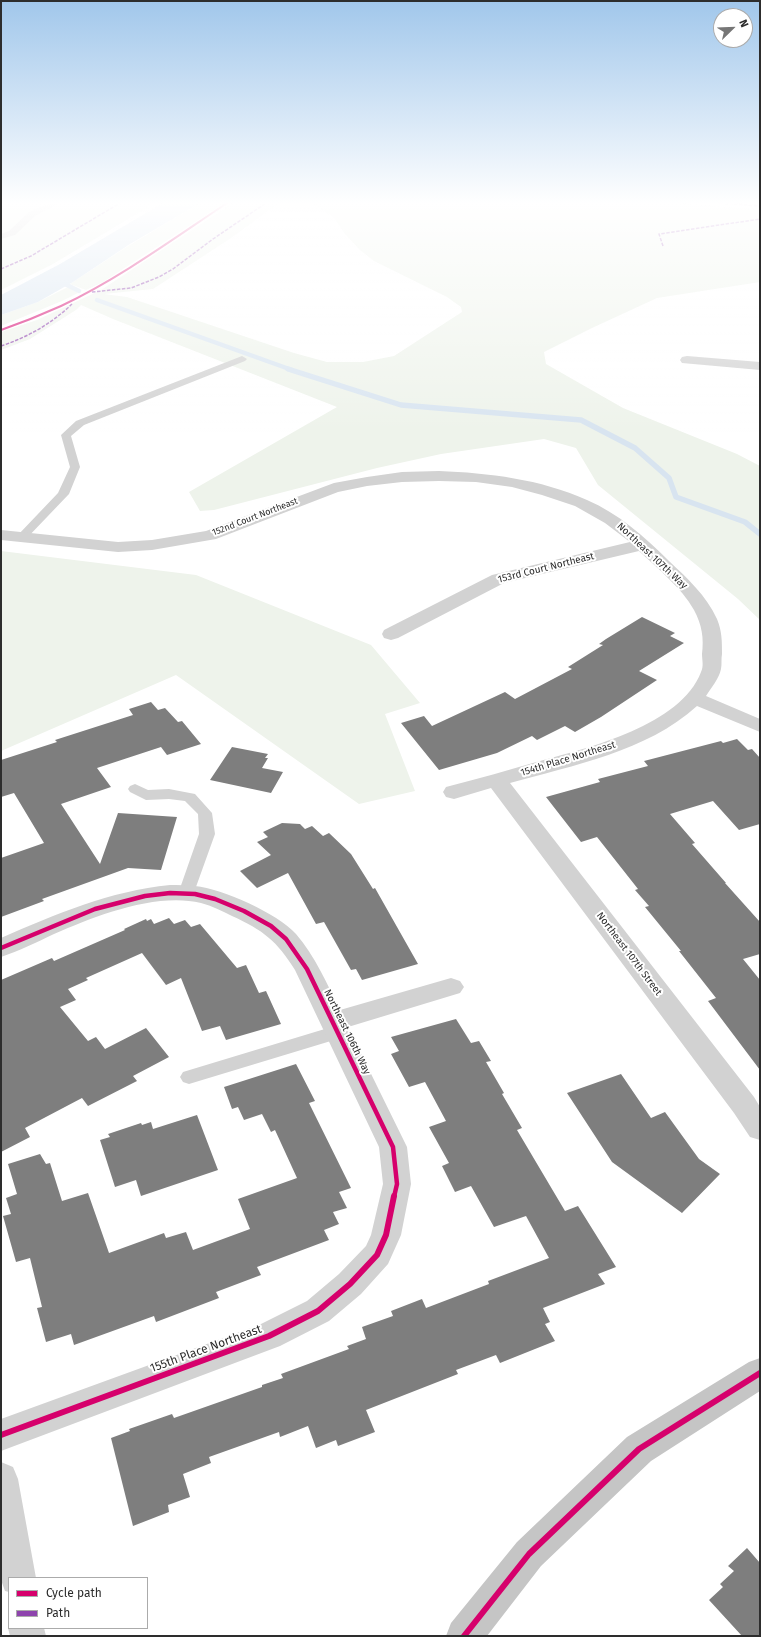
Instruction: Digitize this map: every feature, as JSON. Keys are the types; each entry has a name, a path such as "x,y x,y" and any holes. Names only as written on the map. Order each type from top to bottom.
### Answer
{"main road":[{"path":"464,1636 529,1554 639,1449 760,1373"}],"street":[{"path":"687,360 760,366"},
{"name":"152nd Court Northeast","path":"1,535 118,548 152,545 210,535 232,528 310,496 354,483 412,476 443,476 506,482"},
{"name":"Northeast 107th Way","path":"506,482 551,492 587,506 611,519 686,586 704,612 713,638 711,670 695,698"},
{"name":"153rd Court Northeast","path":"391,634 498,579 641,545"},
{"path":"695,698 760,726"},
{"name":"154th Place Northeast","path":"454,792 603,750 643,734 677,714 695,698"},
{"name":"Northeast 107th Street","path":"496,780 752,1102 760,1129"},
{"path":"1,948 88,910 133,898 169,894 191,894"},
{"name":"Northeast 106th Way","path":"191,894 237,907 277,930 295,950 308,969 393,1147 397,1184 386,1235"},
{"path":"335,1027 451,987"},
{"name":"155th Place Northeast","path":"1,1435 269,1336 318,1311 350,1284 377,1255 386,1235"},
{"path":"1,1479 18,1577"}],"lane":[{"path":"20,538 63,494 75,467 66,435 80,423 242,359"},
{"path":"135,789 146,795 169,794 190,797 205,813 207,834 191,894"},
{"path":"189,1076 335,1027"}],"shaded area":[{"path":"1,279 22,279 1,290"},
{"path":"31,279 77,279 38,302 1,315 1,295"},
{"path":"77,279 107,279 86,290 70,284"},
{"path":"117,279 168,279 153,289 104,294 127,297 294,353 327,362 363,362 394,356 462,312 461,307 447,297 411,279 760,279 760,282 657,298 544,352 546,364 623,408 737,454 760,466 760,620 738,599 598,485 576,448 544,439 441,454 377,468 214,510 200,511 189,492 337,407 81,305 76,310 30,339 1,350 1,332 37,320 101,290"},
{"path":"68,287 78,293 1,326 1,315 38,302"},
{"path":"1,551 196,575 371,645 420,703 385,714 415,791 359,804 176,675 1,751"}],"building":[{"path":"642,617 675,633 670,636 684,643 639,671 657,680 601,717 575,732 565,726 537,740 532,736 497,753 439,770 401,723 424,716 432,726 505,692 515,699 572,669 568,667 603,645 599,644 606,639"},
{"path":"151,702 158,710 165,708 178,722 182,721 201,744 167,755 161,747 97,768 111,787 61,804 100,864 118,813 177,817 161,870 128,868 42,899 44,901 1,917 1,858 44,843 14,793 1,797 1,760 57,742 55,740 133,715 129,709"},
{"path":"737,739 748,750 752,749 760,758 760,824 739,830 713,801 670,814 695,843 692,844 760,922 760,954 743,959 760,980 760,1070 708,1001 716,998 679,951 681,951 645,907 649,906 635,890 638,889 597,837 581,842 546,797 600,782 598,779 648,766 644,761 721,741 723,743"},
{"path":"232,747 268,754 265,758 268,758 262,768 283,772 271,793 210,780"},
{"path":"282,823 300,824 305,829 312,826 323,836 329,833 351,854 373,889 375,888 418,964 362,980 356,969 351,970 324,922 316,924 288,873 257,888 240,871 271,855 257,842 268,837 263,832"},
{"path":"169,918 174,924 185,920 191,927 200,924 237,968 246,965 259,993 266,991 281,1024 226,1040 220,1026 202,1031 181,978 166,985 142,953 86,978 88,980 68,989 76,1000 60,1007 88,1041 96,1037 105,1049 146,1028 169,1057 133,1076 137,1081 88,1106 82,1098 25,1128 30,1137 1,1152 1,980 52,958 54,961 125,930 124,929 146,919 147,921 151,919 154,924"},
{"path":"456,1019 471,1043 479,1041 491,1061 486,1062 504,1093 502,1094 522,1128 517,1130 565,1211 578,1206 616,1267 598,1274 605,1284 543,1308 550,1322 545,1324 555,1341 500,1363 496,1355 456,1370 458,1374 366,1410 375,1432 338,1446 336,1440 316,1448 308,1426 280,1437 279,1432 209,1457 211,1463 183,1474 190,1497 168,1505 169,1512 133,1526 111,1438 130,1431 129,1429 172,1414 174,1418 262,1387 262,1385 283,1378 281,1374 349,1349 347,1346 366,1339 362,1327 393,1316 391,1311 422,1299 426,1308 489,1284 488,1281 549,1258 526,1216 494,1227 471,1186 455,1192 442,1166 449,1163 429,1127 446,1121 425,1082 409,1087 391,1054 399,1051 391,1037"},
{"path":"296,1064 315,1101 309,1103 351,1188 339,1192 347,1208 333,1212 339,1224 324,1230 329,1240 257,1267 261,1275 216,1292 219,1298 156,1322 154,1316 74,1345 71,1334 46,1342 37,1308 42,1307 30,1258 16,1262 3,1216 11,1214 6,1198 17,1194 8,1164 40,1154 46,1164 50,1163 62,1201 88,1193 109,1253 164,1233 166,1238 186,1232 193,1250 250,1229 238,1199 297,1178 275,1130 271,1132 262,1114 244,1120 238,1107 232,1109 224,1087"},
{"path":"621,1074 651,1118 665,1112 699,1159 720,1174 682,1213 612,1162 567,1093"},
{"path":"197,1115 218,1170 141,1196 136,1180 115,1187 100,1140 110,1137 108,1134 141,1123 142,1125 151,1122 153,1129"},
{"path":"747,1548 760,1563 760,1636 742,1636 709,1600 723,1587 720,1584 734,1571 728,1566"}],"waterway":[{"path":"59,281 79,291"},
{"path":"97,300 292,370"},
{"path":"288,369 401,405 581,420 635,448 669,478 676,497 745,522 760,534"}],"marked path":[{"path":"92,292 131,288 153,279"},
{"path":"1,346 21,339 39,330 72,304"}],"cycle path":[{"path":"1,330 32,319 61,306 109,279"},
{"path":"1,948 95,909 120,901 170,893 195,894 208,897 237,908 268,924 286,939 307,969 393,1147 397,1184 386,1235 377,1255 350,1284 318,1311 269,1336 1,1435"},
{"path":"464,1636 529,1554 639,1449 760,1373"}]}
